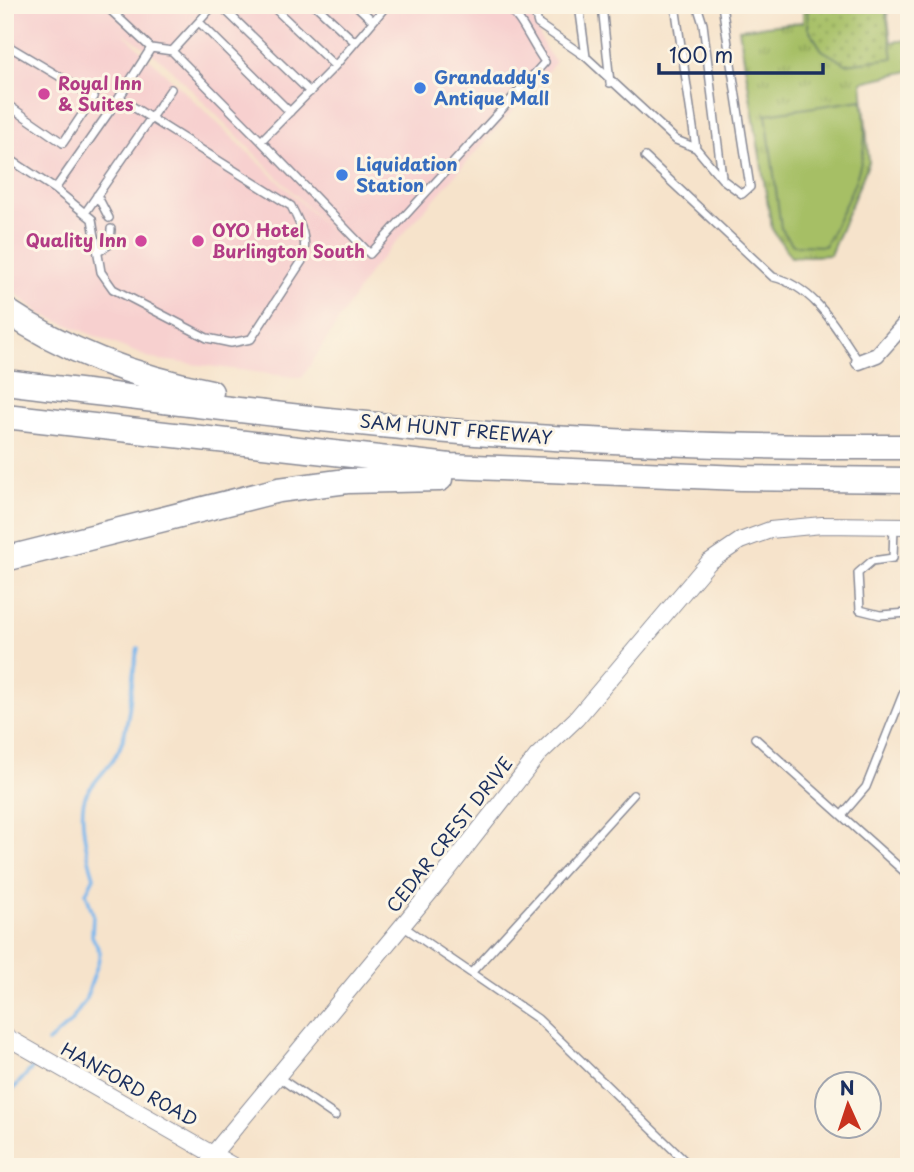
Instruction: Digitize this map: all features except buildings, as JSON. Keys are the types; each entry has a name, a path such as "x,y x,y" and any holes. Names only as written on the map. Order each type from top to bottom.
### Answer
{"highway":[{"path":"5,310 66,344 149,376 370,423"},
{"name":"SAM HUNT FREEWAY","path":"5,382 370,423 613,441 909,447"},
{"name":"SAM HUNT FREEWAY","path":"5,416 436,465 659,475 909,480"},
{"path":"5,559 241,498 312,485 383,479 659,475"}],"street":[{"path":"859,362 877,355 909,319"},
{"name":"CEDAR CREST DRIVE","path":"209,1160 403,926 537,757 576,719 693,578 740,541 769,530 822,525 901,526"},
{"name":"HANFORD ROAD","path":"5,1036 209,1160 234,1167"}],"lane":[{"path":"105,5 151,48 172,51 370,254 545,62 527,36 518,16 506,5"},
{"path":"172,51 214,5"},
{"path":"220,5 310,92"},
{"path":"271,5 335,66"},
{"path":"315,5 355,42"},
{"path":"356,5 373,21"},
{"path":"261,141 335,66 387,5"},
{"path":"533,5 538,24 586,57 610,83 676,140 696,148 722,179 742,194 750,187 722,5"},
{"path":"579,5 586,57"},
{"path":"602,5 610,83"},
{"path":"675,5 696,148"},
{"path":"697,5 704,24 722,179"},
{"path":"199,22 290,112"},
{"path":"5,44 94,97 63,143 5,103"},
{"path":"55,188 151,48"},
{"path":"85,213 149,117 171,89"},
{"path":"5,156 55,188 92,219 101,272 113,289 207,338 231,343 251,339 307,248 302,227 291,206 119,97"},
{"path":"645,158 773,277 788,281 811,296 859,362"},
{"path":"97,195 109,218"},
{"path":"98,252 110,244 111,229"},
{"path":"901,526 893,558 872,561 858,573 860,610 880,615 909,613"},
{"path":"842,816 866,787 909,679"},
{"path":"755,738 909,876"},
{"path":"472,972 633,795"},
{"path":"403,926 538,1019 691,1167"},
{"path":"277,1077 335,1116"}],"shaded area":[{"path":"5,5 527,5 546,50 556,62 371,270 302,378 152,359 41,314 5,285","holes":["124,33 165,63 338,238"]}],"green space":[{"path":"803,5 886,5 891,42 909,40 909,71 862,82 869,162 830,255 791,257 772,229 739,29 803,22"},
{"path":"807,5 885,5 893,58 846,64 822,50 808,28"},
{"path":"862,100 865,140 862,158 843,210 825,246 793,245 781,228 766,114"}],"waterway":[{"path":"48,1042 70,1023 85,1001 98,963 100,952 92,936 93,914 86,893 94,877 84,834 84,801 87,793 112,761 123,739 138,648"},
{"path":"5,1098 34,1066"}],"place":[{"name":"Grandaddy's Antique Mall","path":"420,88"},
{"name":"Royal Inn & Suites","path":"44,94"},
{"name":"Liquidation Station","path":"342,175"},
{"name":"Quality Inn","path":"141,241"},
{"name":"OYO Hotel Burlington South","path":"198,241"}]}
